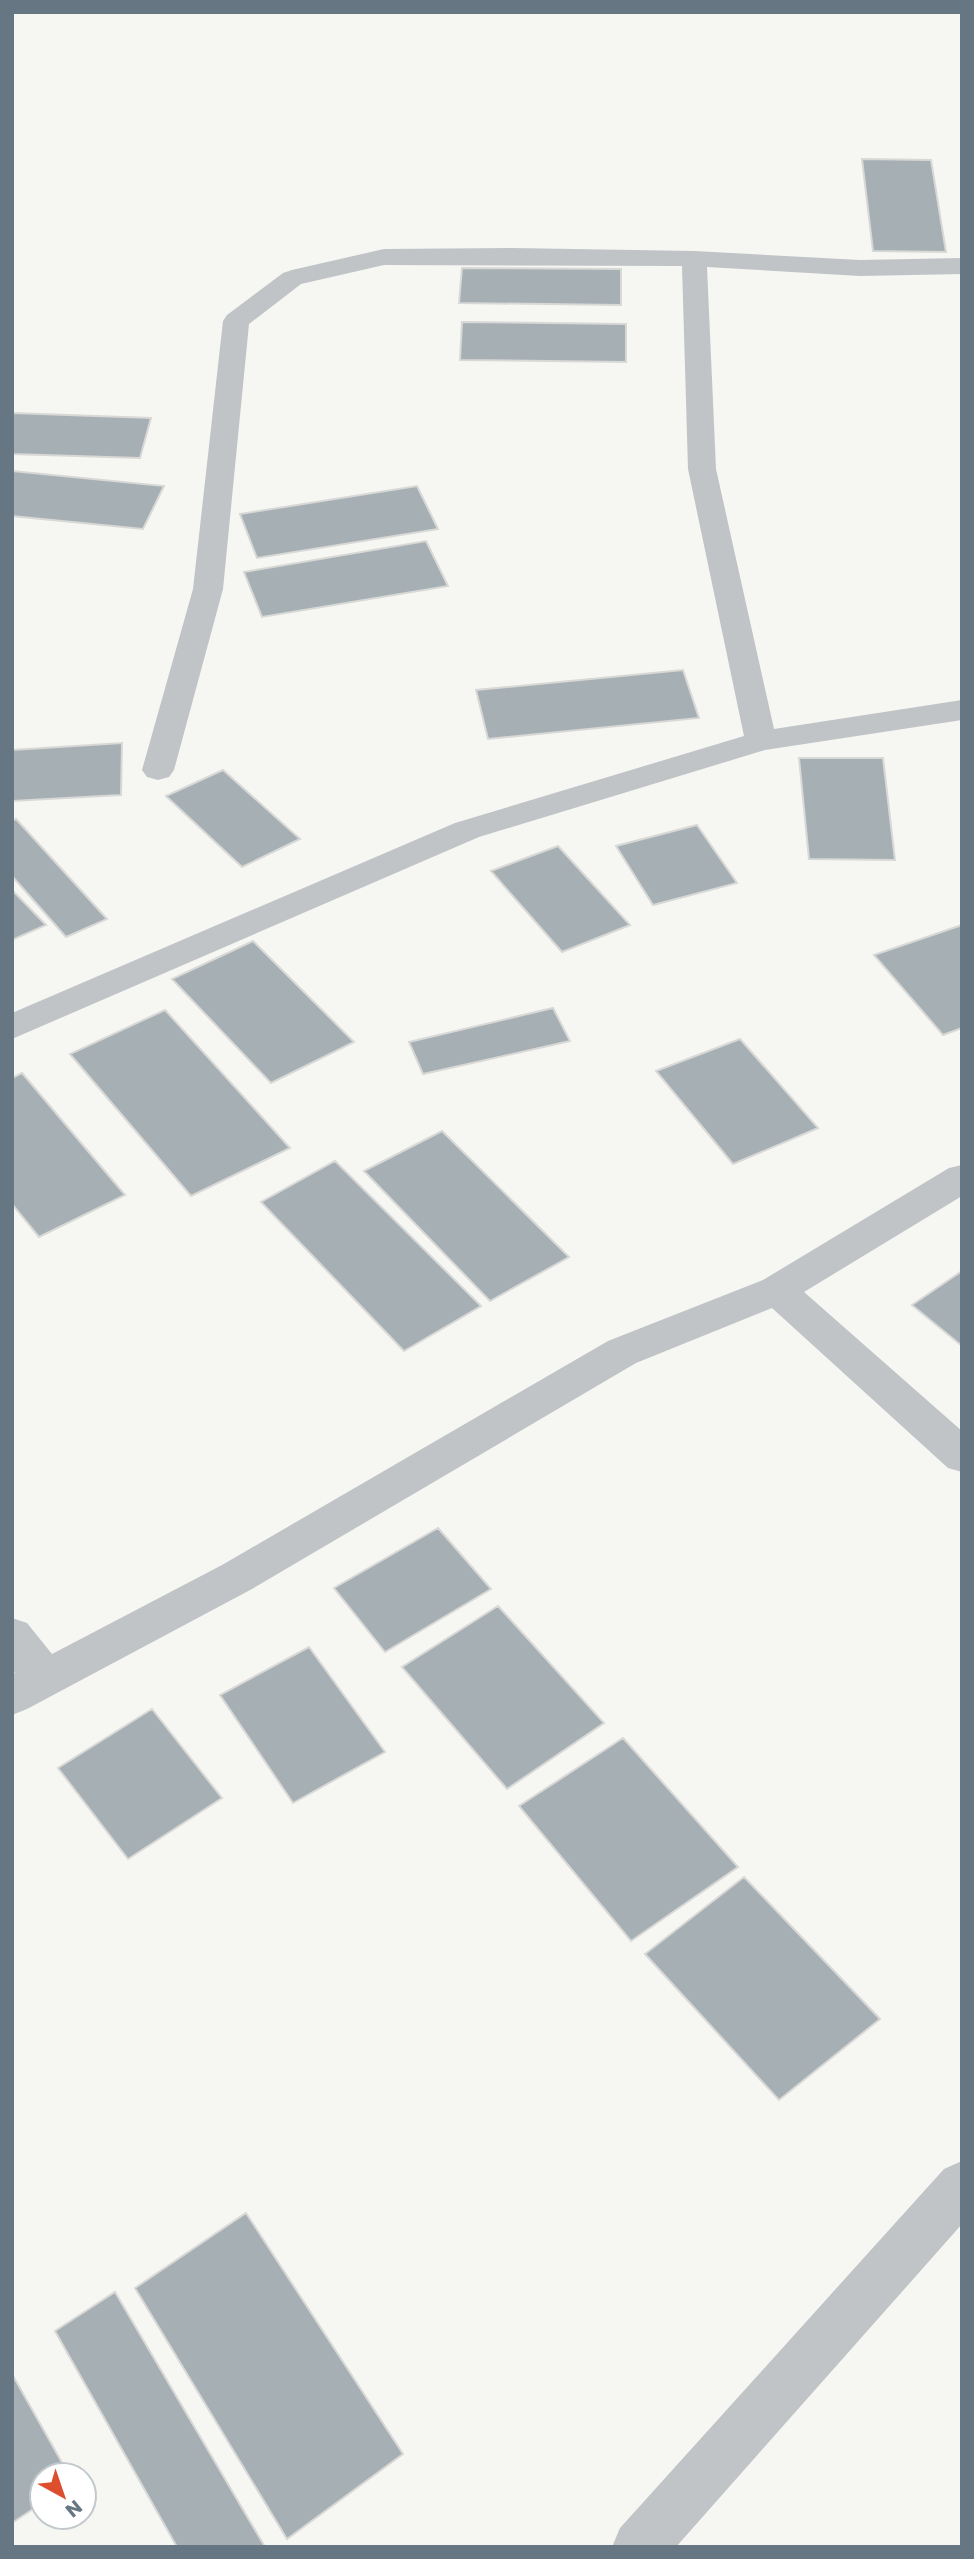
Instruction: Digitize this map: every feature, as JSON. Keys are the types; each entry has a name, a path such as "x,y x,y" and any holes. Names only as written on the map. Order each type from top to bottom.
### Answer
{"street":[{"path":"158,770 208,589 236,321 292,278 384,257 694,259 860,268 962,266"},
{"path":"694,259 702,469 761,741"},
{"path":"12,1027 467,831 761,741 962,710"},
{"path":"12,1636 29,1687 237,1577 622,1352 777,1290 962,1178"},
{"path":"777,1290 962,1455"},
{"path":"639,2547 962,2186"}],"building":[{"path":"862,159 931,160 946,252 873,251"},
{"path":"462,268 621,269 621,305 459,303"},
{"path":"462,322 626,324 626,362 460,360"},
{"path":"12,413 151,418 140,458 12,454"},
{"path":"12,471 164,486 143,529 12,516"},
{"path":"417,486 438,529 257,558 240,514"},
{"path":"426,541 448,586 262,617 244,572"},
{"path":"683,670 699,718 488,739 476,690"},
{"path":"122,743 121,795 12,801 12,750"},
{"path":"799,758 883,758 895,860 809,859"},
{"path":"223,770 300,839 242,867 166,796"},
{"path":"16,819 107,919 66,937 12,876 12,821"},
{"path":"697,825 737,883 653,905 616,846"},
{"path":"558,846 630,925 562,952 491,871"},
{"path":"12,890 46,925 12,940"},
{"path":"962,925 962,1028 943,1035 874,955"},
{"path":"253,941 354,1042 271,1083 172,979"},
{"path":"553,1008 570,1041 423,1074 409,1042"},
{"path":"165,1010 290,1148 191,1196 70,1054"},
{"path":"740,1039 818,1128 733,1164 656,1071"},
{"path":"22,1073 125,1195 39,1237 12,1204 12,1078"},
{"path":"442,1131 569,1257 490,1301 364,1171"},
{"path":"335,1161 481,1306 404,1351 261,1202"},
{"path":"962,1271 962,1346 912,1305"},
{"path":"438,1528 491,1589 385,1652 334,1588"},
{"path":"498,1606 604,1723 507,1789 402,1667"},
{"path":"309,1647 385,1752 293,1803 220,1695"},
{"path":"152,1709 222,1798 128,1859 58,1768"},
{"path":"623,1738 738,1867 631,1941 519,1806"},
{"path":"744,1877 880,2019 779,2100 645,1954"},
{"path":"246,2213 403,2454 287,2539 135,2288"},
{"path":"115,2292 265,2547 177,2547 55,2331"},
{"path":"12,2374 61,2461 28,2461 28,2512 12,2523"}]}
